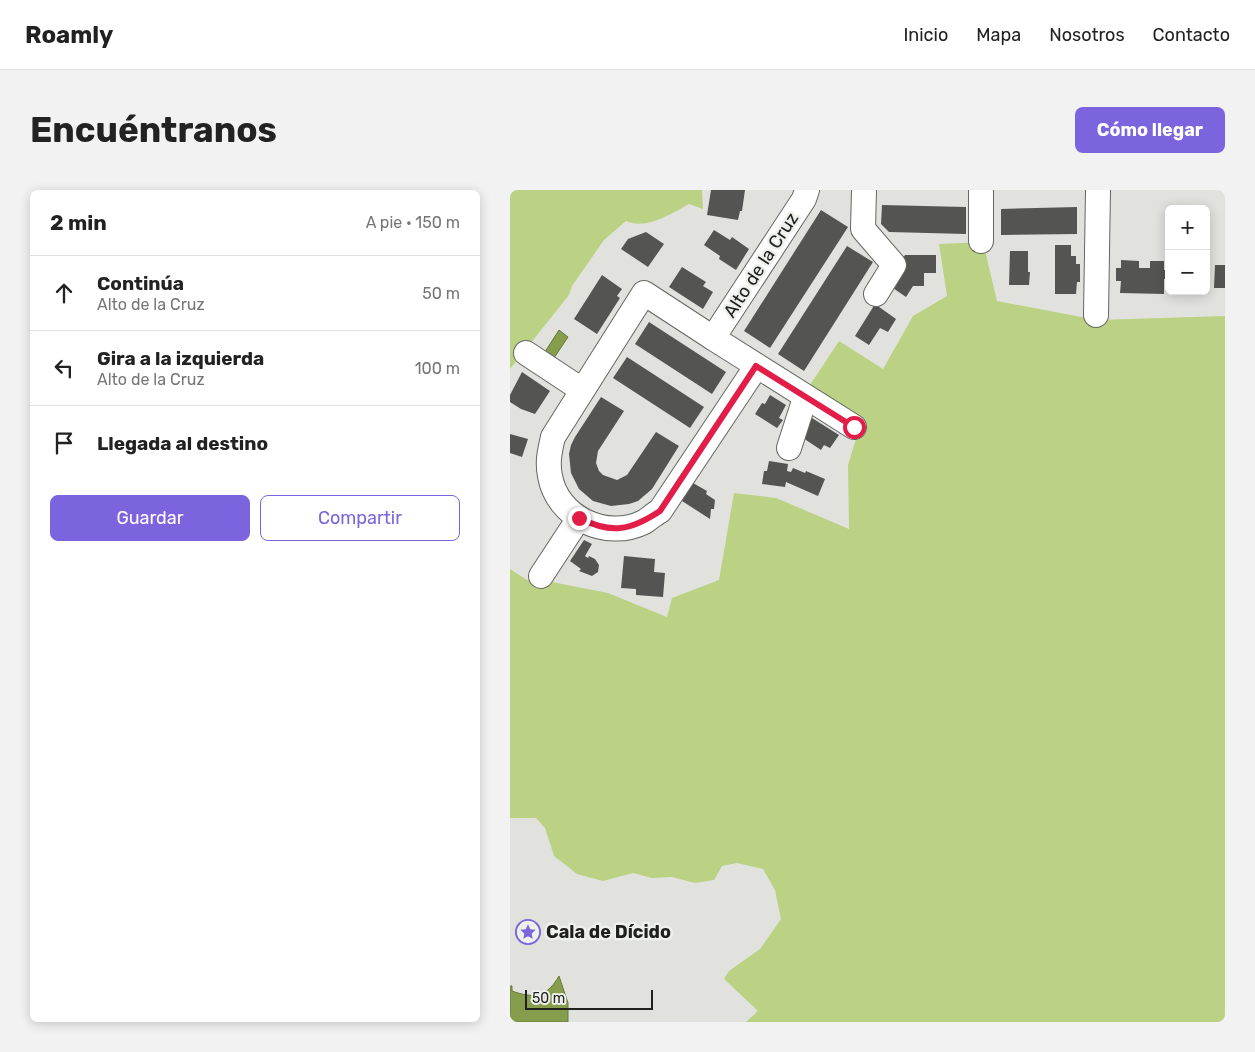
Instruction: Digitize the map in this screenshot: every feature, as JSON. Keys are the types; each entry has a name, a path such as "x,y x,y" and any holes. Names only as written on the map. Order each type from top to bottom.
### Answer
{"street":[{"name":"Alto de la Cruz","path":"713,338 804,199 807,190"},
{"path":"864,190 863,229 894,265 876,294"},
{"path":"981,190 981,241"},
{"path":"1096,315 1098,190"},
{"path":"756,366 660,511 644,522 630,527 614,529 593,525 579,518 563,504 554,488 550,475 549,455 553,437 644,293 756,366 805,398 854,427"},
{"path":"526,353 582,390"},
{"path":"789,448 805,398"},
{"path":"541,576 579,518"}],"shaded area":[{"path":"510,190 702,190 703,209 689,204 658,220 642,224 626,221 604,240 572,286 569,295 510,369"},
{"path":"983,242 997,301 1097,320 1225,316 1225,1022 746,1022 758,1011 724,979 729,971 760,949 781,919 775,890 763,869 737,863 722,866 714,880 695,883 672,877 652,878 633,873 603,881 577,874 554,856 545,828 536,818 510,818 510,569 527,580 545,585 547,581 608,593 667,617 672,598 719,580 734,493 776,498 849,529 848,465 861,422 808,388 839,341 883,369 913,316 947,296 939,244"},
{"path":"559,330 568,337 552,361 543,355"},
{"path":"559,976 568,1003 568,1022 510,1022 510,986 512,986 512,991 520,994 539,994 550,988"}],"building":[{"path":"711,190 745,190 742,211 740,211 738,220 707,215"},
{"path":"882,205 966,207 966,234 889,232 881,224"},
{"path":"1077,207 1077,234 1001,235 1001,209"},
{"path":"821,210 848,227 770,348 744,331"},
{"path":"714,230 730,240 732,237 749,249 736,270 719,259 720,256 704,245"},
{"path":"646,232 664,244 648,267 621,249 628,239"},
{"path":"1055,245 1071,245 1071,256 1076,256 1076,264 1080,264 1080,282 1077,282 1076,294 1055,294"},
{"path":"847,246 873,262 804,371 778,354"},
{"path":"1010,251 1028,251 1029,285 1009,285"},
{"path":"905,255 936,255 936,273 924,273 924,286 913,286 906,297 890,286 892,275"},
{"path":"1121,260 1139,261 1139,268 1150,268 1150,261 1164,261 1164,294 1120,293 1121,281 1116,281 1116,268 1121,268"},
{"path":"1215,265 1225,265 1225,288 1214,288"},
{"path":"682,267 706,282 703,286 713,292 703,309 669,287"},
{"path":"602,275 622,289 617,296 620,298 597,334 574,319"},
{"path":"875,304 896,319 888,332 880,328 869,345 855,336"},
{"path":"649,322 726,372 712,394 635,344"},
{"path":"627,357 704,407 690,428 613,378"},
{"path":"522,372 550,391 535,414 521,409 510,402 510,395"},
{"path":"770,395 786,405 779,418 783,420 777,428 755,414 762,403 765,404"},
{"path":"601,397 624,411 598,451 596,463 603,475 617,480 627,475 656,432 679,446 652,489 638,501 629,504 611,506 593,501 579,489 571,473 569,454 571,445"},
{"path":"812,418 839,435 830,448 824,445 821,450 803,438"},
{"path":"510,434 528,439 522,457 510,453"},
{"path":"769,461 788,464 787,471 791,472 793,468 825,479 818,496 786,482 785,487 762,484 764,471 767,471"},
{"path":"693,483 707,491 706,494 715,500 714,509 711,509 710,519 682,501"},
{"path":"584,540 592,544 585,556 595,559 599,565 598,572 592,576 579,571 581,569 570,561"},
{"path":"624,556 655,559 654,572 665,573 663,597 636,595 636,589 621,588"}],"place":[{"name":"Cala de Dícido","path":"528,932"}],"route":[{"path":"579,518 593,525 614,529 630,527 644,522 660,511 756,366 854,427"}]}
